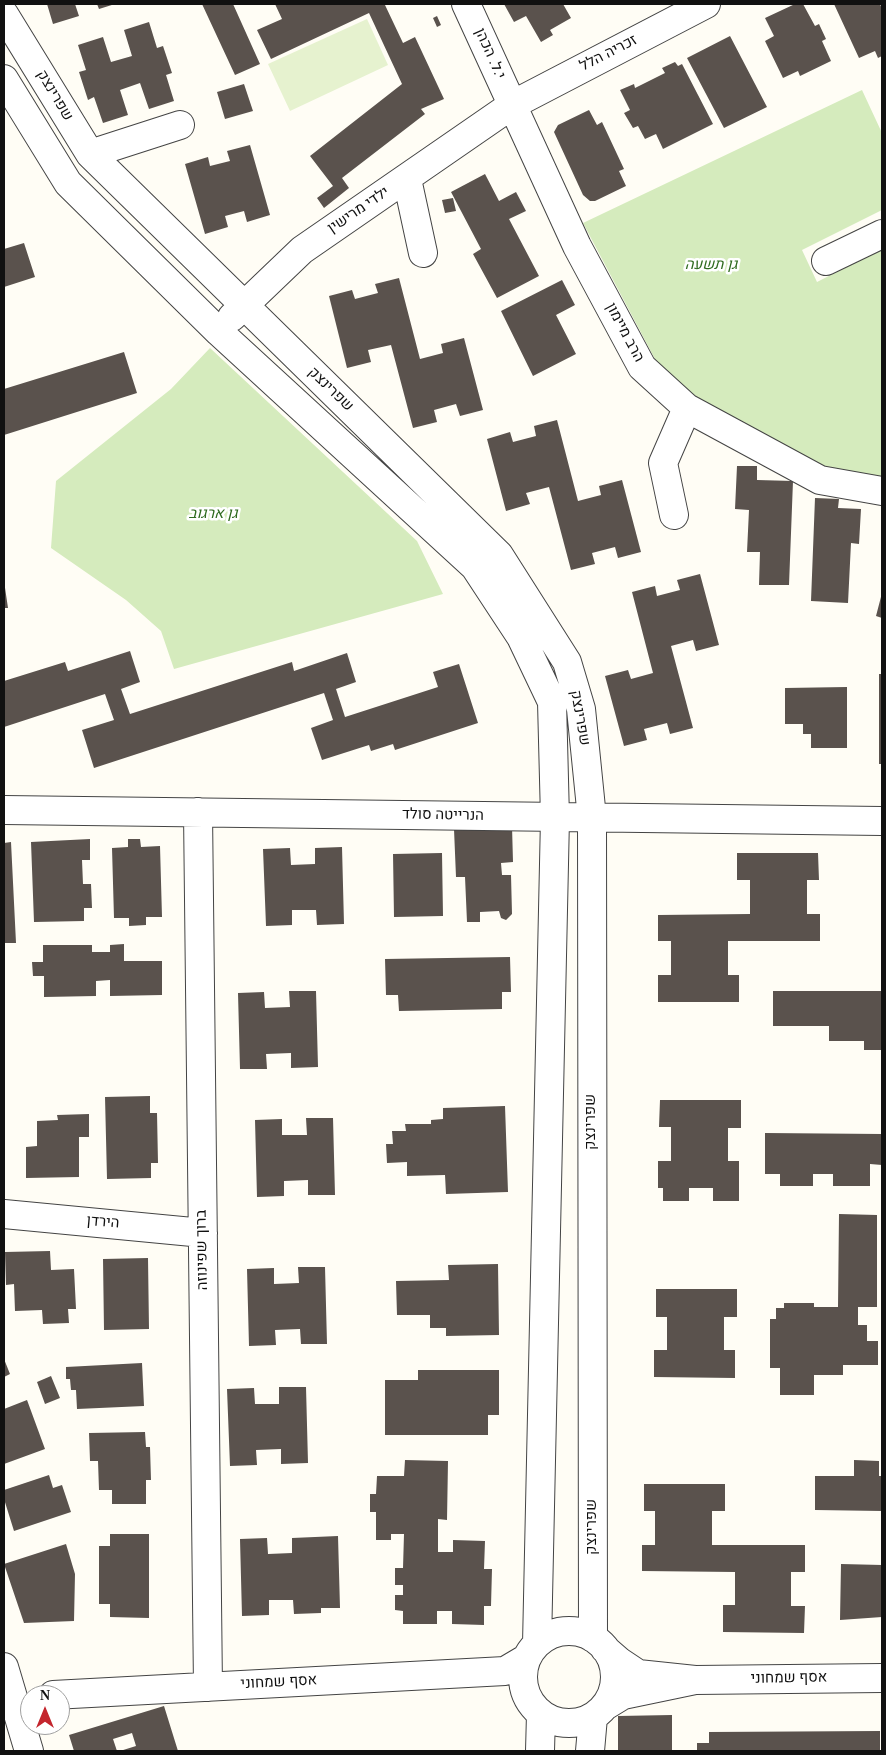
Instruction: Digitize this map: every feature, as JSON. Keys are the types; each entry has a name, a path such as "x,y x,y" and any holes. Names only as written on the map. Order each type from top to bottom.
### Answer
{"street":[{"name":"י.ל. הכהן","path":"466,4 512,105"},
{"name":"זכריה הלל","path":"512,105 706,4"},
{"name":"שפרינצק","path":"4,14 90,154 499,554 567,662 581,709 592,818 599,1643"},
{"name":"שפרינצק","path":"4,79 68,183 219,332 474,566 521,637 552,702 555,818 523,1665"},
{"name":"ילדי מרישין","path":"219,332 243,304 302,250 512,105"},
{"name":"הרב מיימון","path":"512,105 577,246 642,367 688,408 820,480 882,491"},
{"path":"90,154 180,125"},
{"path":"407,179 423,253"},
{"path":"826,262 882,234"},
{"path":"674,515 663,464 688,408"},
{"name":"הנרייטה סולד","path":"4,810 882,821"},
{"name":"ברוך שפינוזה","path":"198,812 208,1687"},
{"name":"הירדן","path":"4,1214 203,1233"},
{"path":"564,1632 579,1632 599,1643 613,1662 615,1677 613,1692 599,1711 580,1722 567,1723 553,1720 541,1714 530,1702 523,1665 549,1636 564,1632"},
{"name":"אסף שמחוני","path":"599,1643 620,1662 638,1674 695,1680 882,1678"},
{"name":"אסף שמחוני","path":"70,1694 208,1687 523,1665"},
{"path":"4,1667 20,1695"},
{"name":"אסף שמחוני","path":"599,1711 623,1695 695,1680"},
{"path":"590,1751 599,1711"},
{"path":"540,1751 541,1714"},
{"path":"27,1735 29,1751"}],"green space":[{"path":"367,19 388,65 290,111 268,64"},
{"name":"גן תשעה","path":"862,90 882,133 882,210 802,250 817,282 882,249 882,480 823,469 693,397 657,363 583,223"},
{"name":"גן ארגוב","path":"210,348 417,541 443,594 174,669 161,631 126,600 51,548 56,481 171,389"}],"building":[{"path":"47,4 75,4 79,16 53,24"},
{"path":"97,4 115,4 99,9"},
{"path":"202,4 233,4 260,64 235,75"},
{"path":"275,4 389,4 385,5 403,43 415,37 444,99 421,109 425,114 342,178 349,188 324,208 317,198 333,186 310,156 402,84 369,13 271,59 257,30 282,19"},
{"path":"504,4 563,4 571,18 550,30 553,35 541,42 526,16 514,22"},
{"path":"795,4 803,4 815,26 819,24 826,39 822,41 831,61 800,76 798,71 783,78 765,41 774,36 765,18"},
{"path":"834,4 880,4 882,9 882,56 878,58 875,51 859,58"},
{"path":"437,16 441,25 437,27 433,18"},
{"path":"149,22 157,48 163,46 172,73 166,75 174,101 149,109 140,83 120,90 128,115 103,123 94,97 88,100 79,72 86,70 78,45 103,37 111,62 132,56 124,30"},
{"path":"730,36 767,107 724,128 687,58"},
{"path":"675,62 678,66 682,64 713,124 663,149 656,134 645,139 638,126 633,128 624,113 630,110 620,90 634,84 635,88 665,73 662,68"},
{"path":"244,84 253,111 225,119 217,92"},
{"path":"589,110 597,125 602,122 624,169 619,171 626,186 595,201 590,201 583,195 554,132 558,125"},
{"path":"250,145 270,215 247,222 244,211 225,216 228,227 205,234 185,164 208,157 210,166 230,161 227,151"},
{"path":"485,174 499,201 516,192 526,211 509,219 539,276 497,298 473,254 481,249 451,192"},
{"path":"453,198 456,211 445,213 442,200"},
{"path":"24,243 35,277 4,287 4,249"},
{"path":"399,278 420,359 443,353 441,344 464,338 483,410 460,416 456,404 434,410 437,422 413,428 391,345 368,350 371,362 347,368 329,296 352,290 355,299 378,293 375,284"},
{"path":"562,280 575,305 556,315 576,354 533,376 501,311"},
{"path":"124,352 137,393 4,435 4,389"},
{"path":"557,420 578,501 601,495 599,486 622,480 641,552 618,558 615,547 592,553 595,564 571,570 549,487 526,493 530,504 506,511 487,439 510,432 513,442 536,436 534,426"},
{"path":"737,466 757,466 757,480 793,481 789,585 759,585 760,552 747,552 749,510 735,509"},
{"path":"815,498 839,499 838,508 861,509 859,544 851,543 848,603 811,601"},
{"path":"700,574 719,645 696,651 693,640 671,646 693,728 670,734 667,723 644,729 647,740 624,746 605,676 628,670 631,679 653,673 632,592 655,586 657,596 680,590 677,580"},
{"path":"4,581 8,608 4,608"},
{"path":"882,593 882,618 876,616"},
{"path":"130,651 140,682 121,689 130,714 292,662 294,671 347,653 356,682 336,689 345,717 438,687 433,672 459,664 478,723 395,750 393,744 371,751 369,745 322,760 311,728 333,720 324,693 94,768 82,730 114,720 105,694 4,727 4,681 65,662 68,671"},
{"path":"879,674 882,674 882,764 879,764"},
{"path":"847,687 847,748 811,748 811,734 803,734 803,724 785,724 785,688"},
{"path":"512,826 513,862 501,863 502,875 511,875 512,914 506,920 501,918 499,911 480,912 480,922 467,922 465,877 456,877 454,829"},
{"path":"90,839 90,860 82,860 83,884 91,884 92,908 84,908 84,921 34,922 31,842"},
{"path":"128,839 140,839 141,847 160,846 162,917 146,917 146,925 129,926 129,918 114,918 112,848 128,847"},
{"path":"11,842 16,943 4,943 4,843"},
{"path":"342,847 344,924 317,925 316,910 292,910 292,925 266,926 263,849 290,848 291,865 315,864 315,848"},
{"path":"442,853 443,916 394,917 393,854"},
{"path":"737,853 818,853 819,880 807,880 807,914 820,914 820,941 728,941 728,975 739,975 739,1002 658,1002 658,975 671,975 671,941 658,941 658,915 750,914 750,880 737,880"},
{"path":"124,944 124,961 162,961 162,995 110,996 110,980 96,981 96,996 44,997 44,976 33,976 32,962 43,962 43,945 92,945 92,952 110,952 110,945"},
{"path":"510,957 511,992 502,992 502,1009 399,1011 398,995 386,995 385,959"},
{"path":"289,991 316,991 318,1067 291,1068 291,1053 266,1054 267,1069 240,1069 238,993 264,992 265,1008 290,1007"},
{"path":"773,991 882,991 882,1050 864,1050 864,1041 829,1041 829,1026 773,1026"},
{"path":"150,1096 150,1113 157,1113 158,1163 151,1163 151,1178 107,1179 105,1097"},
{"path":"660,1100 741,1100 741,1128 728,1128 728,1161 739,1161 739,1201 713,1201 713,1188 689,1188 689,1201 663,1201 663,1188 658,1188 658,1161 671,1161 671,1127 659,1127"},
{"path":"505,1106 508,1192 446,1194 445,1175 407,1176 407,1162 387,1163 386,1144 393,1144 392,1131 406,1131 405,1124 431,1124 431,1120 443,1119 443,1108"},
{"path":"89,1114 89,1137 79,1137 79,1177 26,1178 26,1147 37,1146 37,1121 58,1120 57,1115"},
{"path":"306,1118 333,1118 335,1195 308,1195 308,1180 284,1181 284,1196 257,1197 255,1120 282,1119 282,1135 307,1135"},
{"path":"765,1133 882,1134 882,1165 870,1164 870,1186 833,1186 833,1174 813,1174 813,1186 780,1186 780,1174 765,1174"},
{"path":"839,1214 877,1215 877,1307 858,1307 858,1325 867,1325 867,1341 878,1341 878,1365 843,1365 843,1375 814,1375 814,1395 780,1395 780,1368 770,1368 770,1319 776,1319 776,1308 784,1308 784,1303 814,1303 814,1307 838,1307"},
{"path":"50,1251 51,1270 74,1269 76,1309 68,1309 69,1323 43,1324 42,1310 15,1311 14,1284 6,1285 5,1252"},
{"path":"148,1258 149,1329 104,1330 103,1259"},
{"path":"498,1264 499,1335 446,1336 446,1328 430,1328 430,1315 397,1315 396,1281 449,1280 448,1265"},
{"path":"298,1267 325,1267 327,1344 301,1344 300,1329 275,1330 276,1345 249,1346 247,1269 274,1268 274,1284 299,1283"},
{"path":"656,1289 737,1289 737,1317 724,1317 724,1350 735,1350 735,1378 654,1377 654,1350 667,1350 667,1317 656,1317"},
{"path":"4,1359 10,1374 4,1377"},
{"path":"142,1363 144,1406 77,1409 76,1390 71,1390 70,1379 66,1379 66,1367"},
{"path":"418,1370 499,1370 499,1415 488,1415 488,1435 385,1435 385,1380 418,1380"},
{"path":"51,1376 60,1398 45,1404 37,1382"},
{"path":"279,1387 306,1387 308,1463 281,1464 281,1449 256,1450 257,1465 230,1466 227,1389 254,1388 255,1404 279,1404"},
{"path":"27,1400 45,1449 4,1464 4,1409"},
{"path":"145,1432 146,1447 150,1447 151,1480 146,1480 146,1504 112,1504 112,1490 99,1490 98,1461 90,1461 89,1433"},
{"path":"405,1460 448,1461 447,1520 438,1519 438,1552 453,1552 453,1540 485,1541 484,1569 492,1569 491,1606 484,1606 484,1625 452,1624 452,1611 437,1611 437,1624 403,1624 403,1611 395,1610 395,1595 403,1595 403,1585 395,1585 395,1568 403,1568 404,1534 391,1534 391,1540 376,1540 376,1512 370,1512 370,1494 376,1494 377,1476 404,1476"},
{"path":"854,1460 879,1461 879,1476 882,1476 882,1511 815,1510 815,1476 854,1476"},
{"path":"49,1475 53,1488 62,1485 71,1512 14,1531 4,1499 4,1490"},
{"path":"644,1484 725,1484 725,1511 712,1511 712,1545 805,1545 805,1572 791,1572 791,1606 805,1606 804,1633 723,1632 723,1605 735,1605 735,1572 642,1571 642,1545 655,1545 655,1511 644,1511"},
{"path":"110,1534 149,1534 149,1618 110,1617 110,1604 99,1604 99,1546 110,1546"},
{"path":"338,1536 340,1608 321,1608 321,1613 294,1614 293,1600 269,1600 269,1615 242,1616 240,1539 267,1538 268,1554 292,1553 292,1538"},
{"path":"66,1544 75,1574 74,1621 24,1623 4,1564"},
{"path":"841,1564 882,1565 882,1617 840,1620"},
{"path":"164,1706 178,1751 120,1751 136,1746 132,1733 113,1739 117,1751 74,1751 70,1735"},
{"path":"672,1715 672,1751 618,1751 618,1716"},
{"path":"880,1731 880,1751 697,1751 697,1743 709,1743 709,1732"}]}
